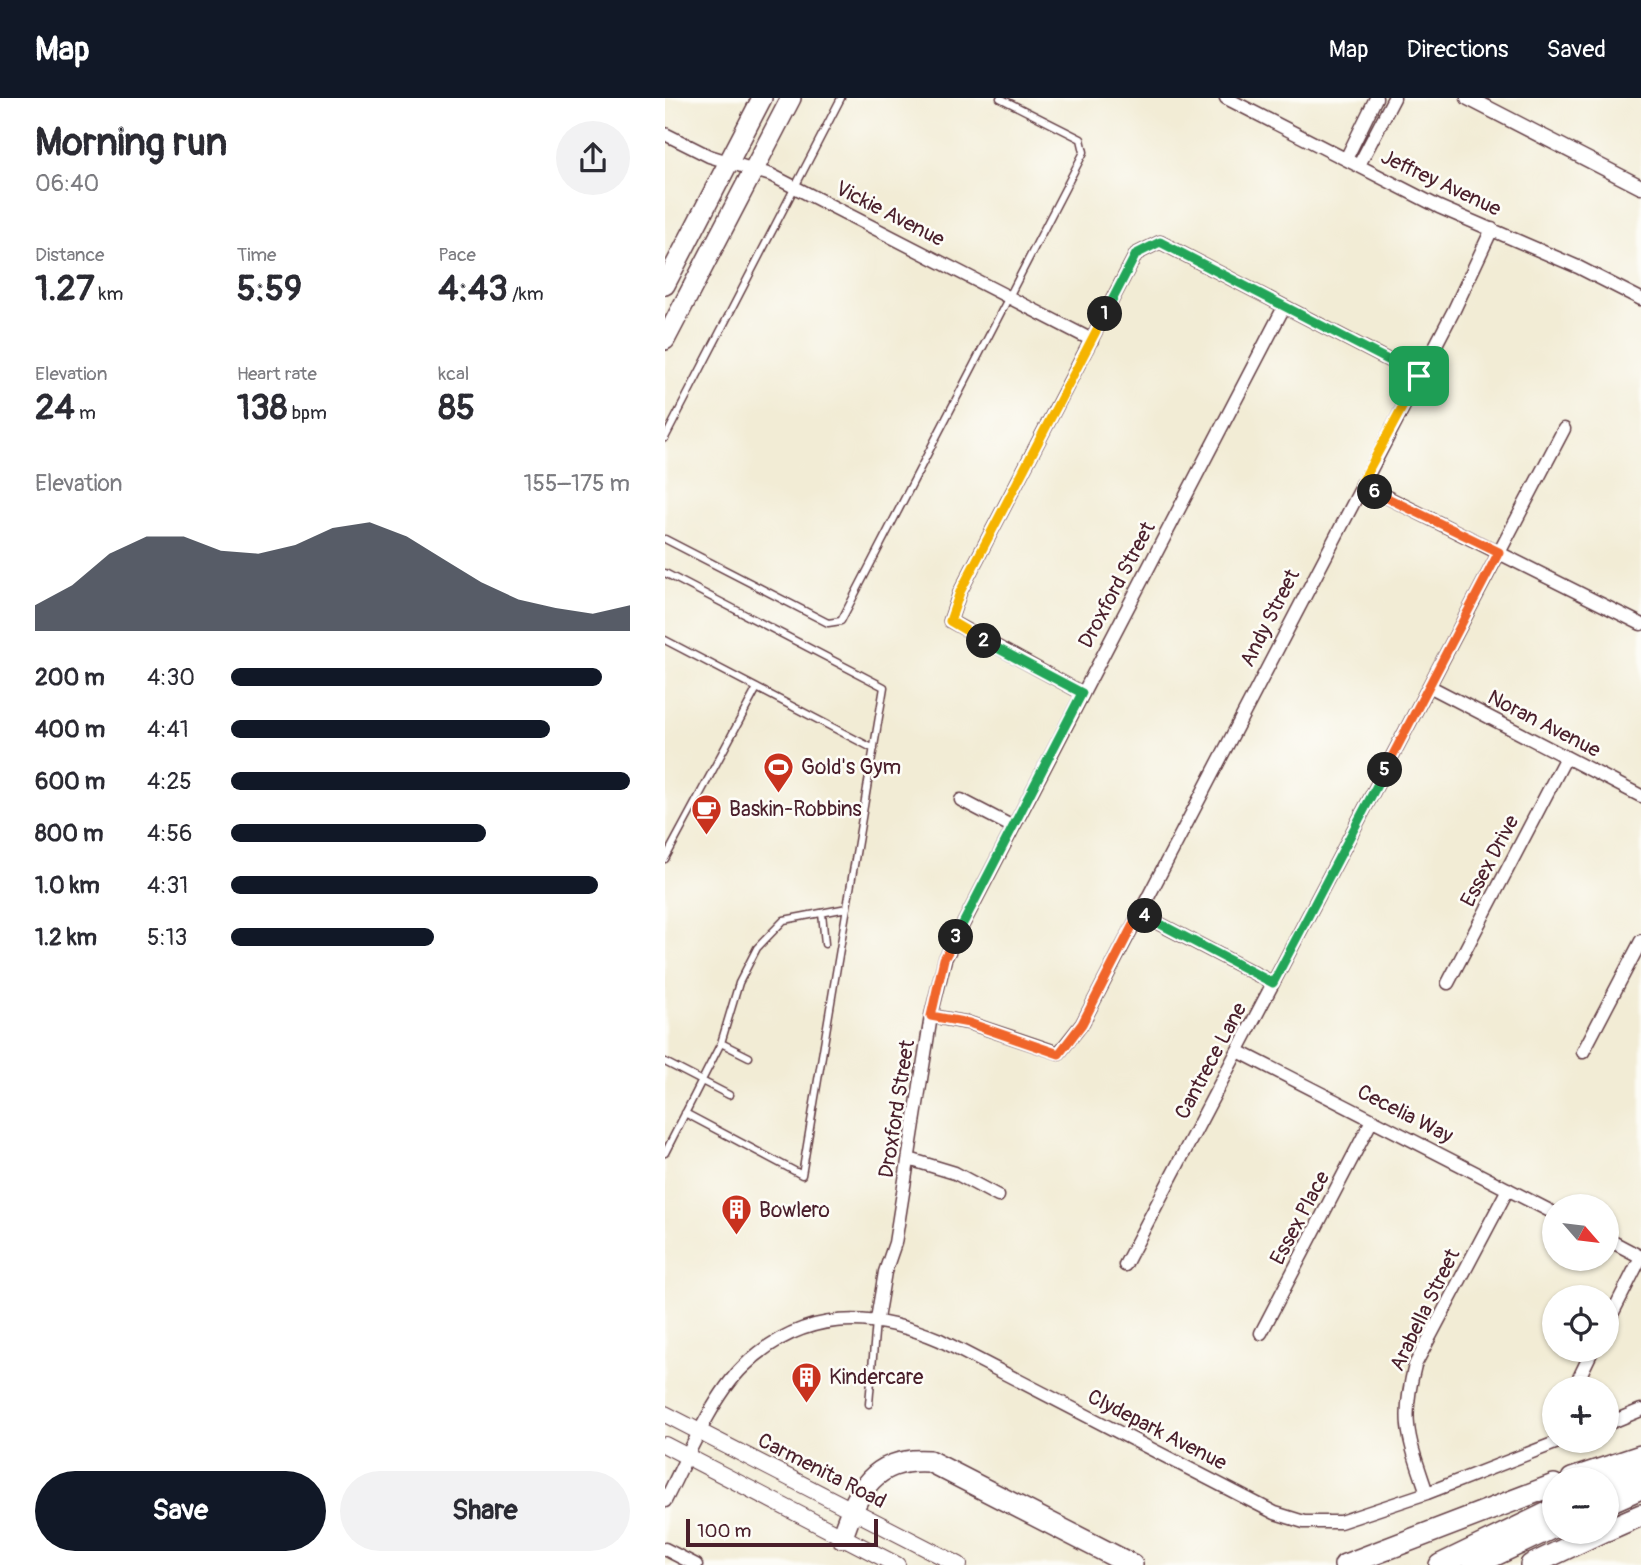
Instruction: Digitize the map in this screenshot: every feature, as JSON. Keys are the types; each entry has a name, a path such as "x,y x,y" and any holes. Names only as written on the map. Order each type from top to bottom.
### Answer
{"highway":[{"path":"1608,1467 1641,1456"},
{"path":"842,1537 852,1509 866,1483 885,1467 909,1459 929,1461 1132,1565"},
{"path":"1619,1482 1641,1472"},
{"path":"1619,1498 1641,1488"},
{"path":"1345,1565 1542,1490"},
{"path":"1619,1510 1641,1500"},
{"path":"1619,1525 1641,1515"},
{"path":"1440,1565 1542,1516"},
{"path":"1474,1565 1542,1533"},
{"path":"1561,1549 1565,1544"},
{"path":"1531,1565 1573,1544"}],"main road":[{"path":"665,285 762,98"},
{"path":"665,340 791,98"},
{"name":"Carmenita Road","path":"665,1413 959,1565"},
{"path":"665,1446 897,1565"}],"street":[{"name":"Jeffrey Avenue","path":"1226,98 1439,206 1641,299"},
{"path":"1346,159 1376,98"},
{"path":"1359,165 1394,98"},
{"path":"1468,98 1641,187"},
{"name":"Vickie Avenue","path":"665,134 709,156 795,187 1092,340"},
{"name":"Andy Street","path":"931,1016 969,1023 1059,1054 1082,1024 1419,376 1492,229"},
{"path":"1082,693 950,621 960,592 1136,254 1160,242 1419,376"},
{"name":"Droxford Street","path":"877,1319 885,1272 895,1243 931,1016 944,959 1284,307"},
{"name":"Cantrece Lane","path":"1125,1265 1564,429"},
{"path":"1361,484 1637,623 1641,607"},
{"name":"Noran Avenue","path":"1429,686 1641,796"},
{"name":"Essex Drive","path":"1448,983 1566,757"},
{"path":"961,800 1013,827"},
{"path":"1139,913 1273,983"},
{"path":"1583,1052 1641,941"},
{"name":"Cecelia Way","path":"1238,1051 1542,1207"},
{"name":"Essex Place","path":"1261,1333 1372,1119"},
{"path":"909,1159 955,1173 998,1196"},
{"name":"Arabella Street","path":"1427,1493 1406,1431 1407,1396 1415,1365 1508,1189"},
{"path":"1619,1246 1641,1257 1619,1300"},
{"path":"665,1501 728,1385 742,1367 796,1331 828,1320 877,1319"},
{"name":"Clydepark Avenue","path":"877,1319 906,1326 940,1340 1275,1513 1304,1522 1340,1522 1427,1493 1542,1448"},
{"path":"1619,1418 1641,1410"},
{"path":"665,1549 696,1565"}],"lane":[{"path":"665,438 841,98"},
{"path":"665,539 828,623 841,621 1084,152 1080,139 1000,98"},
{"path":"665,573 884,687 802,1175 685,1113"},
{"path":"665,640 874,749"},
{"path":"665,859 757,688"},
{"path":"665,1153 721,1043 740,983 757,948 784,920 847,908"},
{"path":"822,913 825,944"},
{"path":"721,1043 749,1057"},
{"path":"665,1062 729,1095"},
{"path":"869,1404 877,1319"}],"place":[{"name":"Gold's Gym","path":"778,794"},
{"name":"Baskin-Robbins","path":"706,836"},
{"name":"Bowlero","path":"736,1237"},
{"name":"Kindercare","path":"806,1404"}],"route":[{"path":"1160,242 1419,376 1361,484 1499,552 1273,983 1139,913 1082,1024 1059,1054 969,1023 931,1016 944,959 1082,693 950,621 960,592 1136,254 1160,242"}]}
